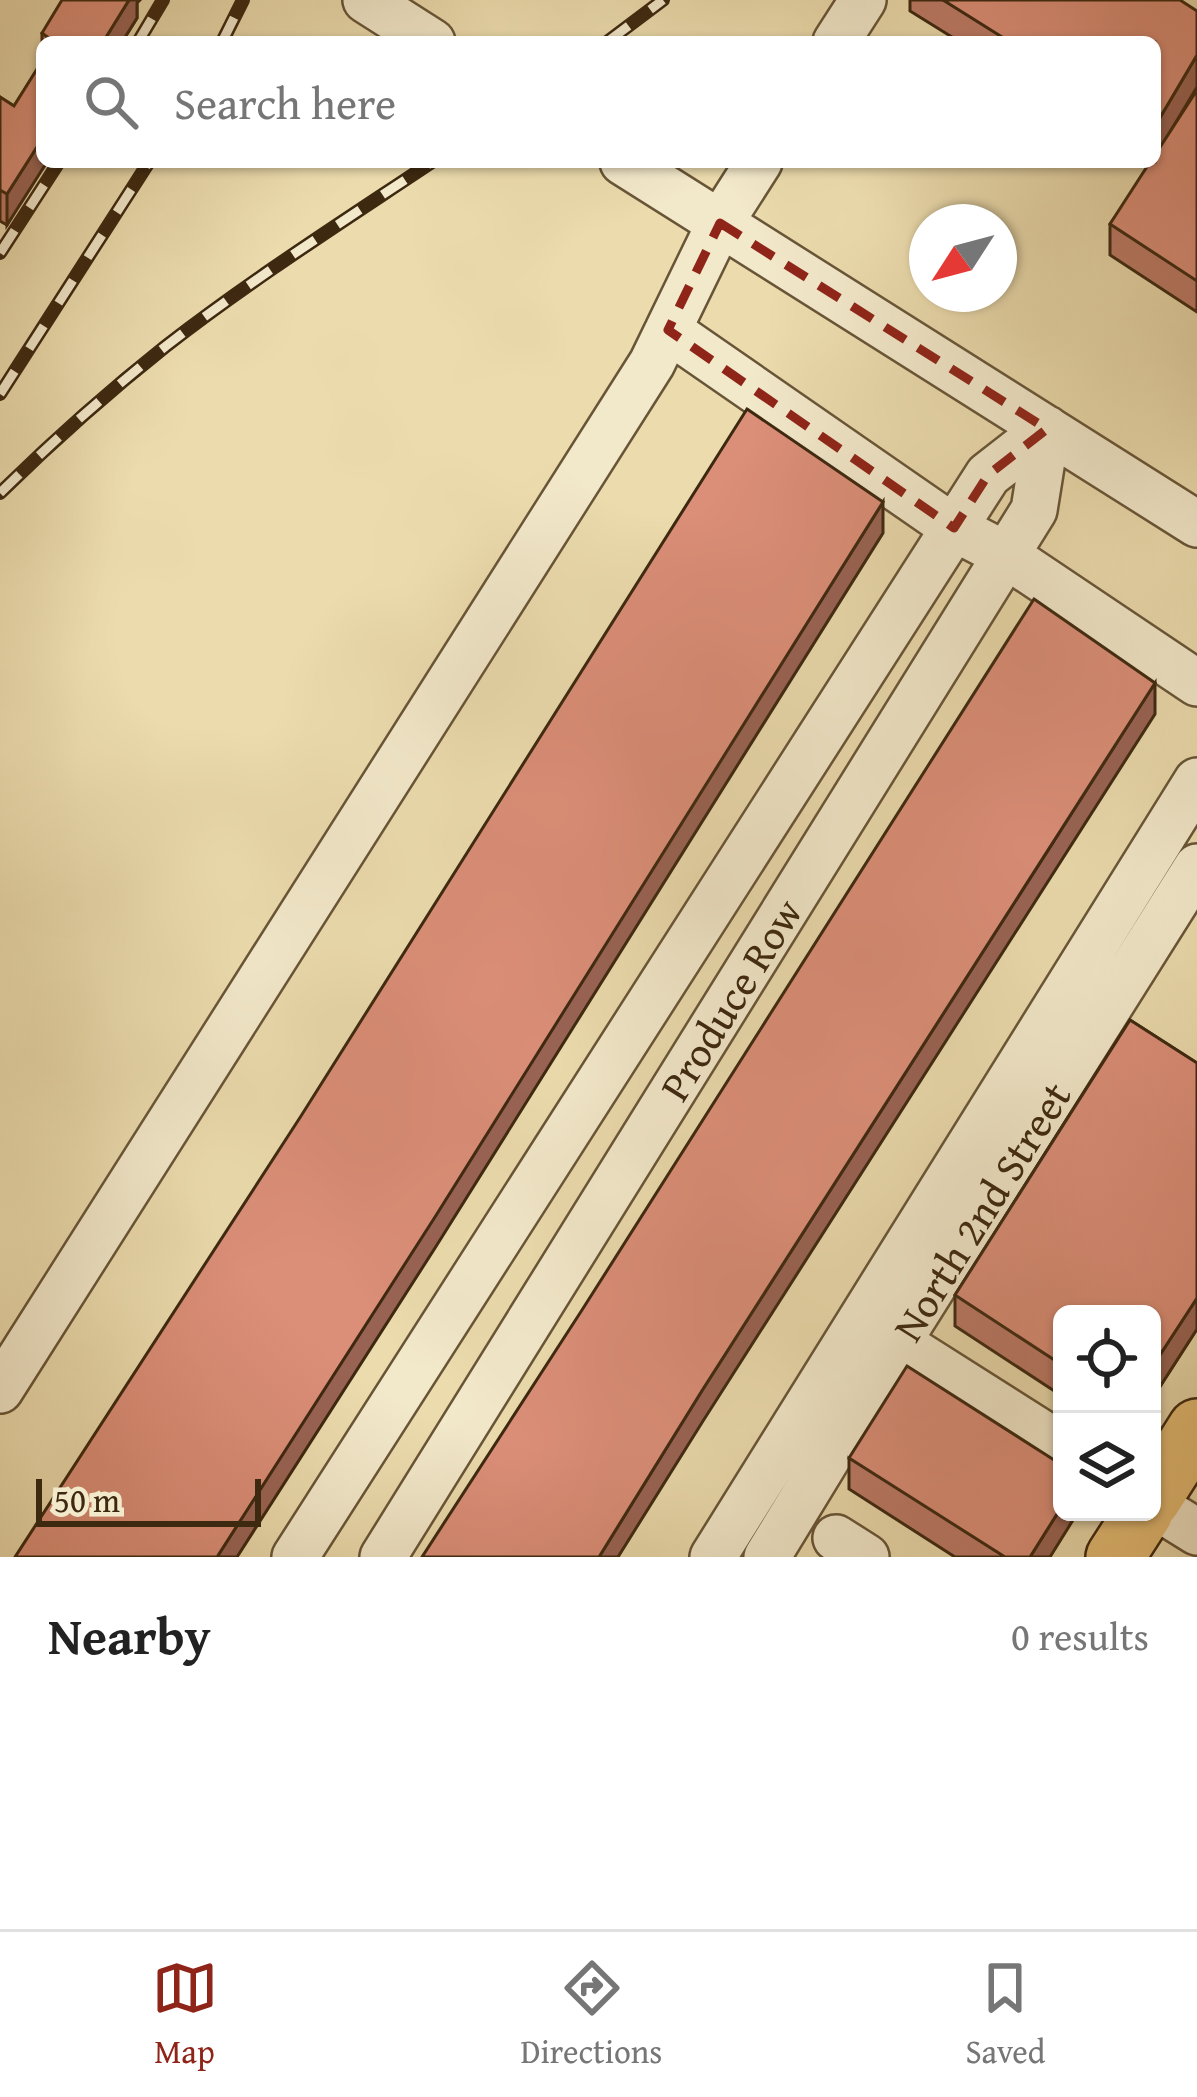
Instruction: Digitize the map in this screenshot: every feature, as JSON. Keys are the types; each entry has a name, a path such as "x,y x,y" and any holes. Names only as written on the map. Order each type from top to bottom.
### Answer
{"main road":[{"path":"1161,1487 1197,1428"},
{"path":"1115,1557 1138,1521"}],"street":[{"path":"368,1 423,36"},
{"path":"633,168 1197,524"},
{"path":"0,1390 652,363 720,223 755,168"},
{"path":"668,330 954,528 1006,555 1197,682"},
{"path":"295,1557 988,476 1047,429"},
{"name":"Produce Row","path":"383,1557 1034,510 1047,429"},
{"path":"713,1557 1197,781"},
{"name":"North 2nd Street","path":"767,1557 1197,867"},
{"path":"898,1342 1053,1440"},
{"path":"1161,1508 1197,1532"}],"highlighted area":[{"path":"720,223 1047,429 988,475 954,528 668,330"}],"building":[{"path":"62,0 129,0 107,36 42,33"},
{"path":"943,0 1180,0 1197,11 1197,55 1161,116 1161,36 1000,36"},
{"path":"36,71 36,148 7,194 0,190 0,97 14,106"},
{"path":"1197,90 1197,281 1110,224 1146,168 1161,168 1161,146"},
{"path":"747,409 883,502 435,1217 217,1557 15,1557 301,1116"},
{"path":"1034,599 1155,683 599,1557 422,1557 582,1310"},
{"path":"1130,1020 1197,1063 1197,1298 1161,1353 1161,1305 1053,1305 1053,1359 955,1295"},
{"path":"907,1366 1053,1459 1053,1520 1030,1557 1005,1557 849,1458"}],"railway":[{"path":"142,36 163,0"},
{"path":"225,36 243,0"},
{"path":"615,36 663,0"},
{"path":"0,253 55,168"},
{"path":"0,394 145,168"},
{"path":"0,493 166,346 423,168"}]}
